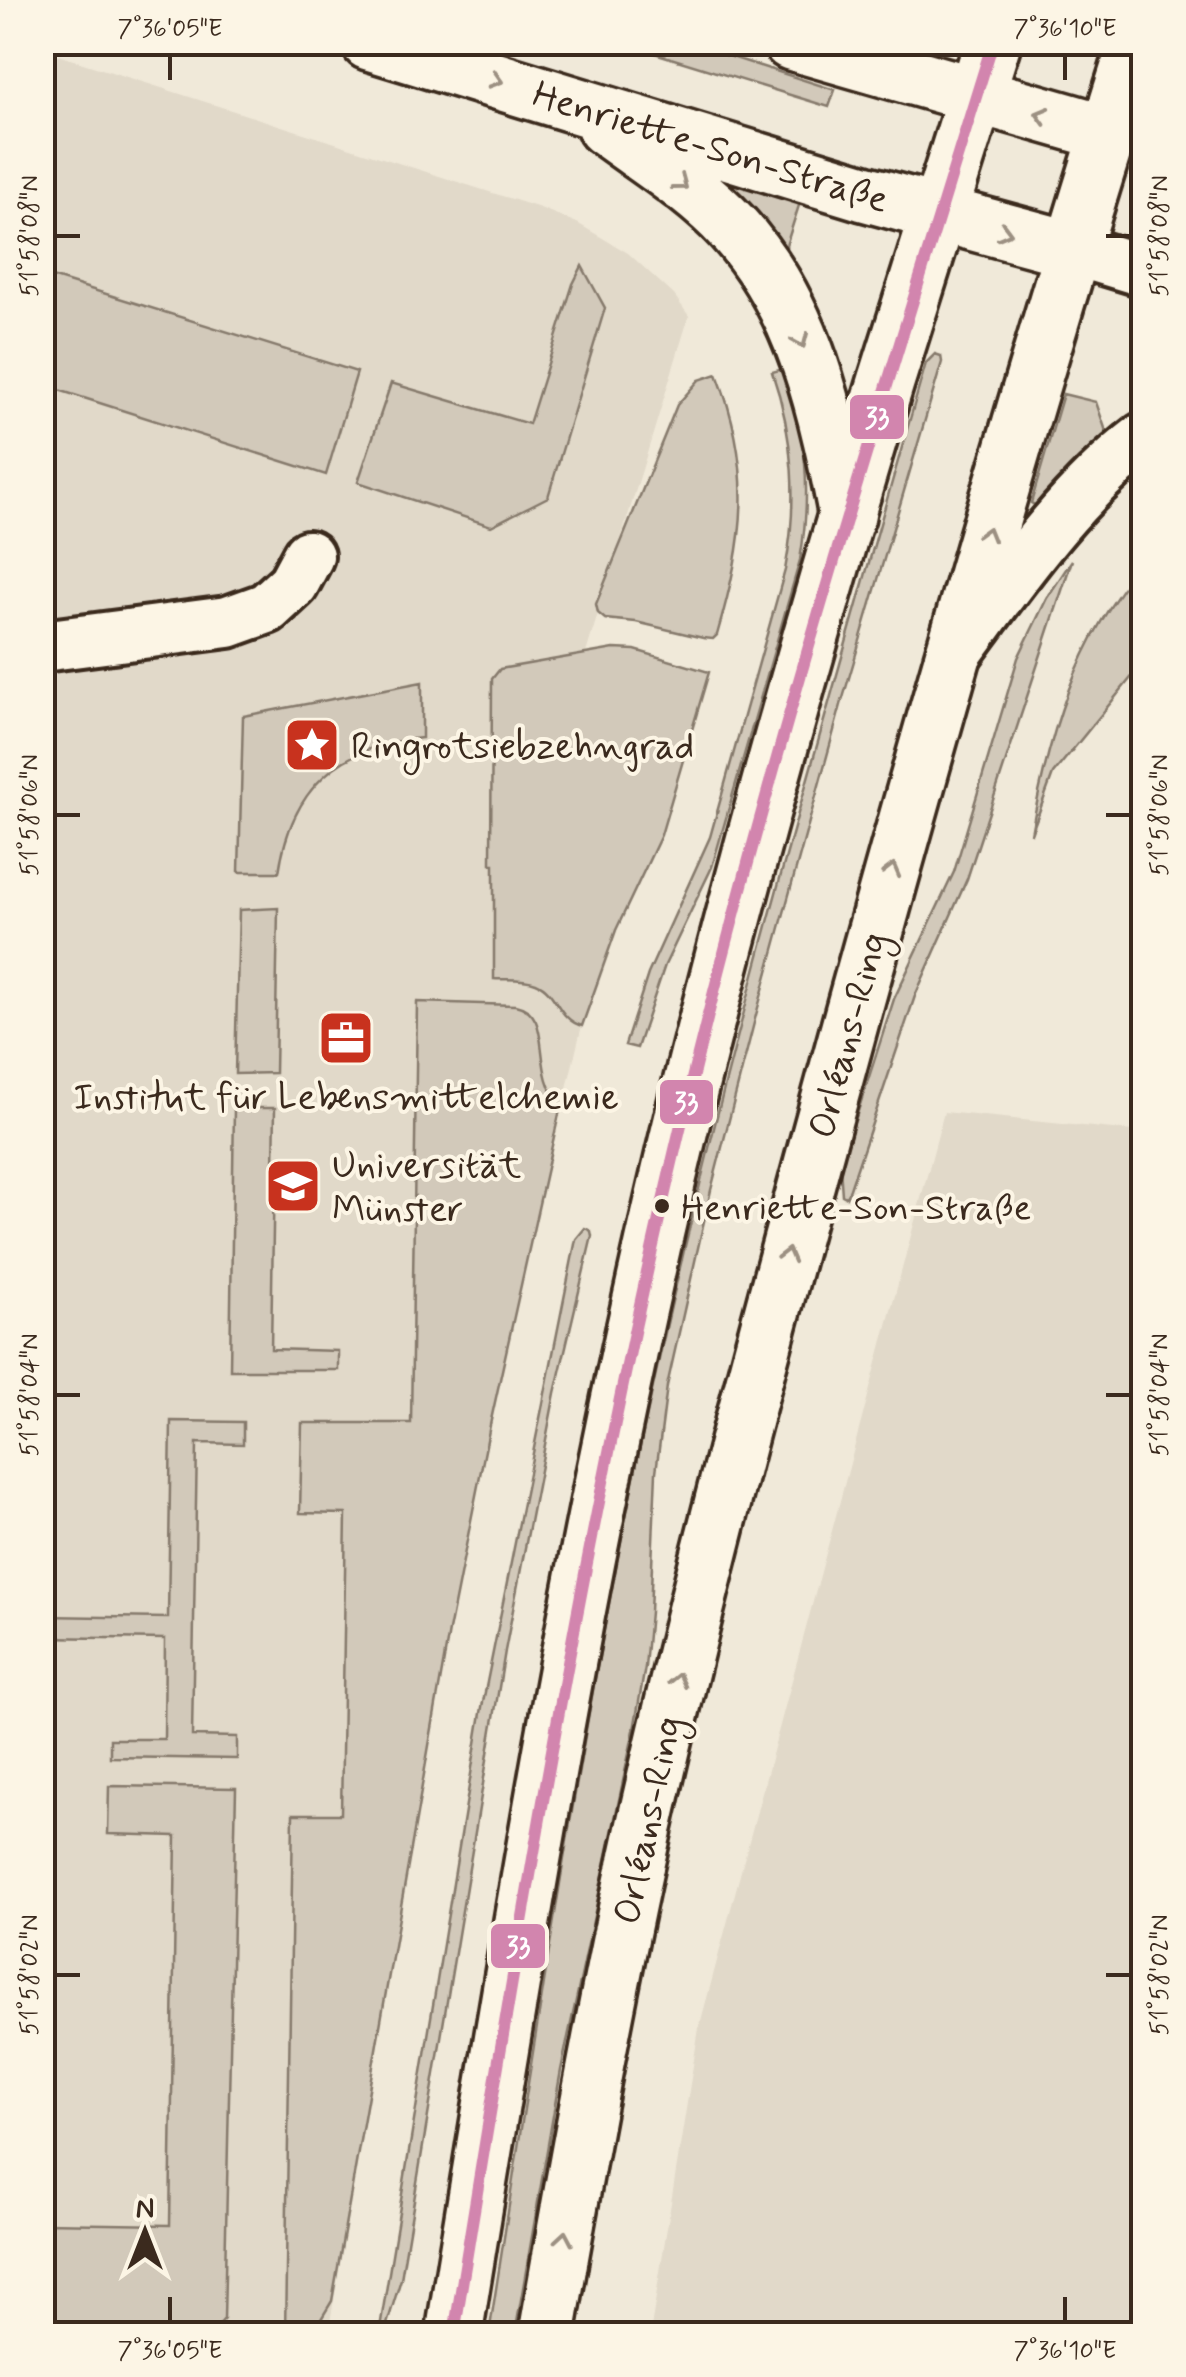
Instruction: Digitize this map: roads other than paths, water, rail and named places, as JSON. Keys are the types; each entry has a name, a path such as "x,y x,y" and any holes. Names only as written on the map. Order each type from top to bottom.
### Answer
{"main road":[{"name":"Henriette-Son-Straße","path":"369,42 938,215 1071,249"},
{"path":"791,42 1126,139"},
{"path":"454,2334 513,1969 599,1490 685,1109 847,516 993,42"},
{"name":"Orléans-Ring","path":"547,2334 592,2079 694,1615 794,1227 950,661 1071,249 1126,139 1137,42"},
{"path":"575,104 703,200 732,226 754,256 794,324 811,363 825,405 847,516"}],"street":[{"path":"1071,249 1144,270"},
{"path":"950,661 1064,511 1144,438"},
{"path":"42,646 228,622 267,608 293,584 308,556"}],"place":[{"name":"Ringrotsiebzehngrad","path":"312,745"},
{"name":"Institut für Lebensmittelchemie","path":"346,1038"},
{"name":"Universität Münster","path":"293,1186"},
{"name":"Henriette-Son-Straße","path":"662,1206"}]}
